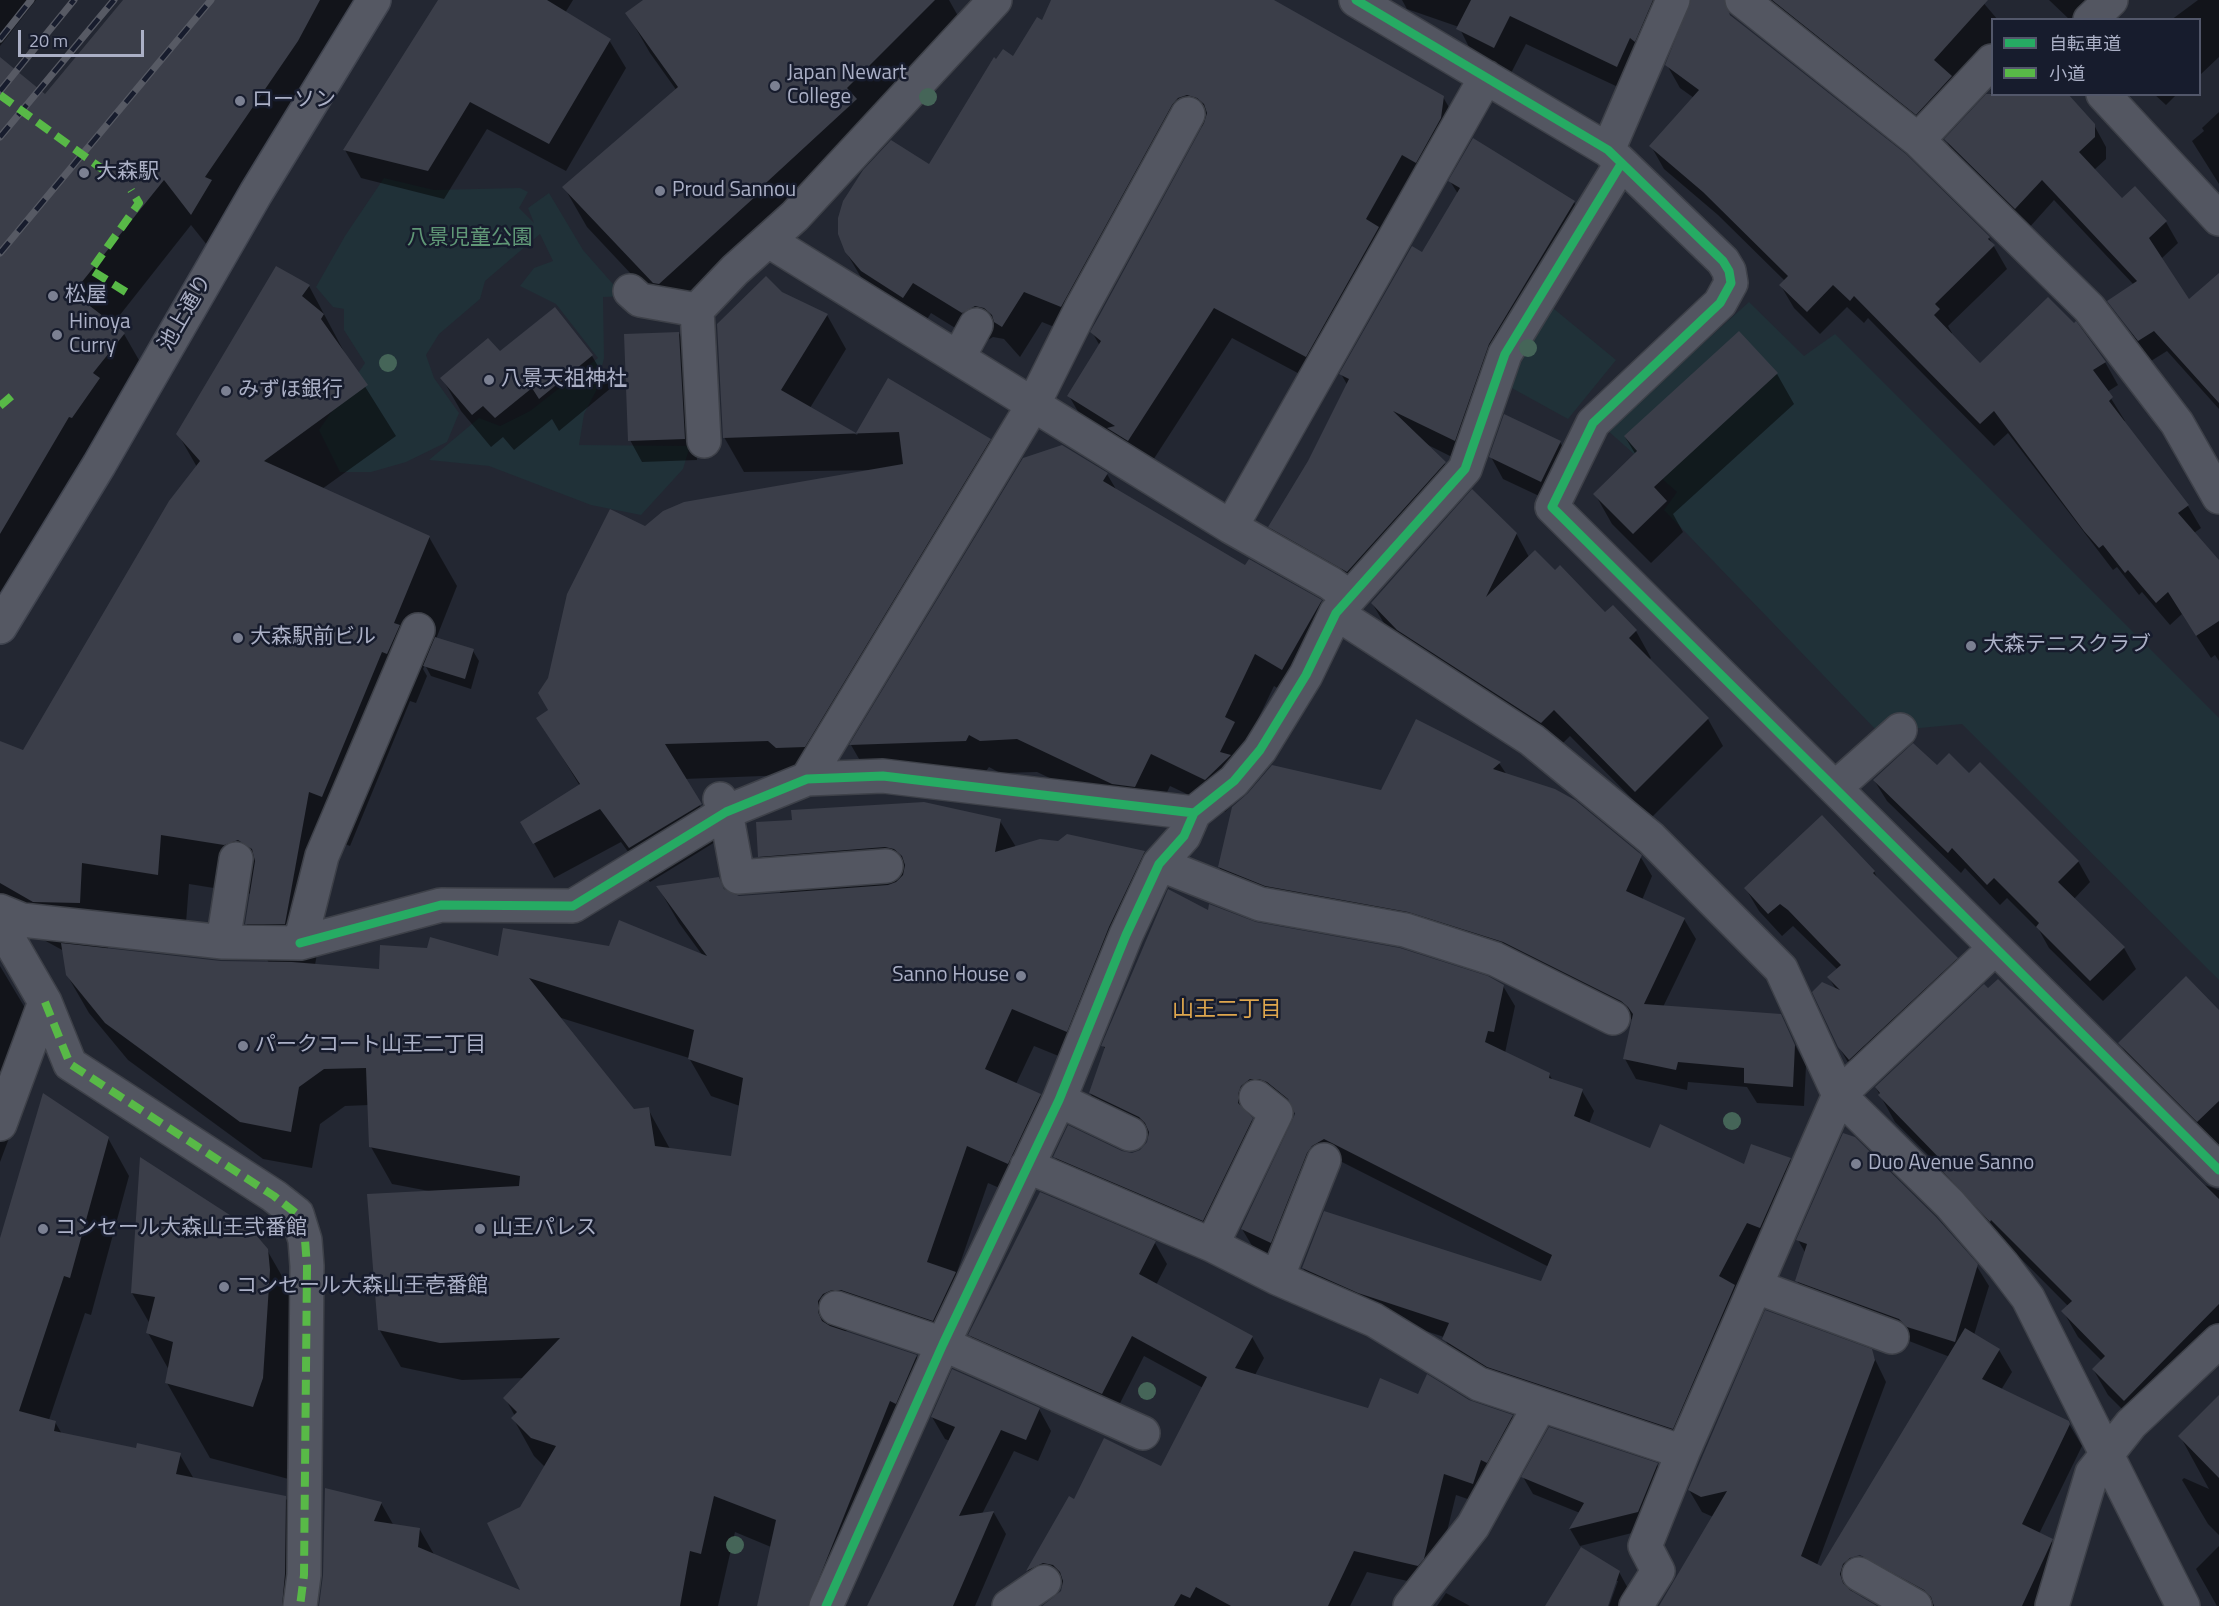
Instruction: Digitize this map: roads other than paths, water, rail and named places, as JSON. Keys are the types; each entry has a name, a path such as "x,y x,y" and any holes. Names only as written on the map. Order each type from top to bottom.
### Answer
{"main road":[{"name":"池上通り","path":"0,627 99,465 256,192 374,0"}],"street":[{"path":"704,441 697,310 735,270 769,241 995,0"},
{"path":"1356,0 1615,157 1723,261 1729,271 1731,283 1720,303 1593,423 1552,507 1994,949 2219,1170"},
{"path":"826,1606 943,1344 1059,1100 1126,935 1160,864 1184,836 1194,813 1234,781 1260,750 1310,677 1343,605 1465,469 1505,354 1615,157 1673,0"},
{"path":"1742,0 1918,140 2089,308 2177,423 2211,459 2219,497"},
{"path":"2092,18 2111,0"},
{"path":"1918,140 1991,62"},
{"path":"1231,527 1486,77"},
{"path":"2105,96 2219,219"},
{"path":"807,779 1033,405 1081,309 1188,114"},
{"path":"769,241 851,282 958,358 1231,527 1330,583 1343,605 1532,740 1651,838 1781,969 1839,1095 1950,1204 2003,1265 2028,1298 2182,1606"},
{"path":"630,291 640,300 697,310"},
{"path":"958,358 976,325"},
{"path":"300,943 322,856 418,630"},
{"path":"1835,788 1900,730"},
{"path":"0,911 22,920 223,942 300,943 441,905 573,906 723,806 807,779 883,776 1194,813"},
{"path":"723,806 738,878 886,866"},
{"path":"223,942 236,859"},
{"path":"1160,864 1260,904 1405,930 1495,958 1613,1018"},
{"path":"0,924 45,1002 70,1064 274,1196 297,1214 305,1240 308,1266 304,1575 300,1606"},
{"path":"1636,1606 1658,1571 1645,1546 1683,1452 1839,1095 1994,949"},
{"path":"0,1124 45,1002"},
{"path":"1212,1245 1276,1113 1256,1097"},
{"path":"1059,1100 1130,1134"},
{"path":"1277,1278 1324,1160"},
{"path":"1027,1166 1212,1245 1277,1278 1374,1320 1479,1384 1683,1452"},
{"path":"1757,1287 1892,1337"},
{"path":"836,1308 943,1344 1143,1433"},
{"path":"2052,1606 2092,1473 2131,1424 2219,1341"},
{"path":"1410,1606 1473,1526 1540,1404"},
{"path":"1859,1574 1915,1606"},
{"path":"1010,1606 1044,1582"}],"railway":[{"path":"0,39 31,0"},
{"path":"0,91 74,0"},
{"path":"0,137 114,0"},
{"path":"0,253 211,0"}],"place":[{"name":"Japan Newart College","path":"775,86"},
{"name":"ローソン","path":"240,101"},
{"name":"大森駅","path":"84,173"},
{"name":"Proud Sannou","path":"660,191"},
{"name":"松屋","path":"53,296"},
{"name":"Hinoya Curry","path":"57,335"},
{"name":"八景天祖神社","path":"489,380"},
{"name":"みずほ銀行","path":"226,391"},
{"name":"大森駅前ビル","path":"238,638"},
{"name":"大森テニスクラブ","path":"1971,646"},
{"name":"Sanno House","path":"1021,976"},
{"name":"パークコート山王二丁目","path":"243,1046"},
{"name":"Duo Avenue Sanno","path":"1856,1164"},
{"name":"コンセール大森山王弐番館","path":"43,1229"},
{"name":"山王パレス","path":"480,1229"},
{"name":"コンセール大森山王壱番館","path":"224,1287"}],"district":[{"name":"山王二丁目","path":"1227,1011"}],"park label":[{"name":"八景児童公園","path":"470,239"}]}
